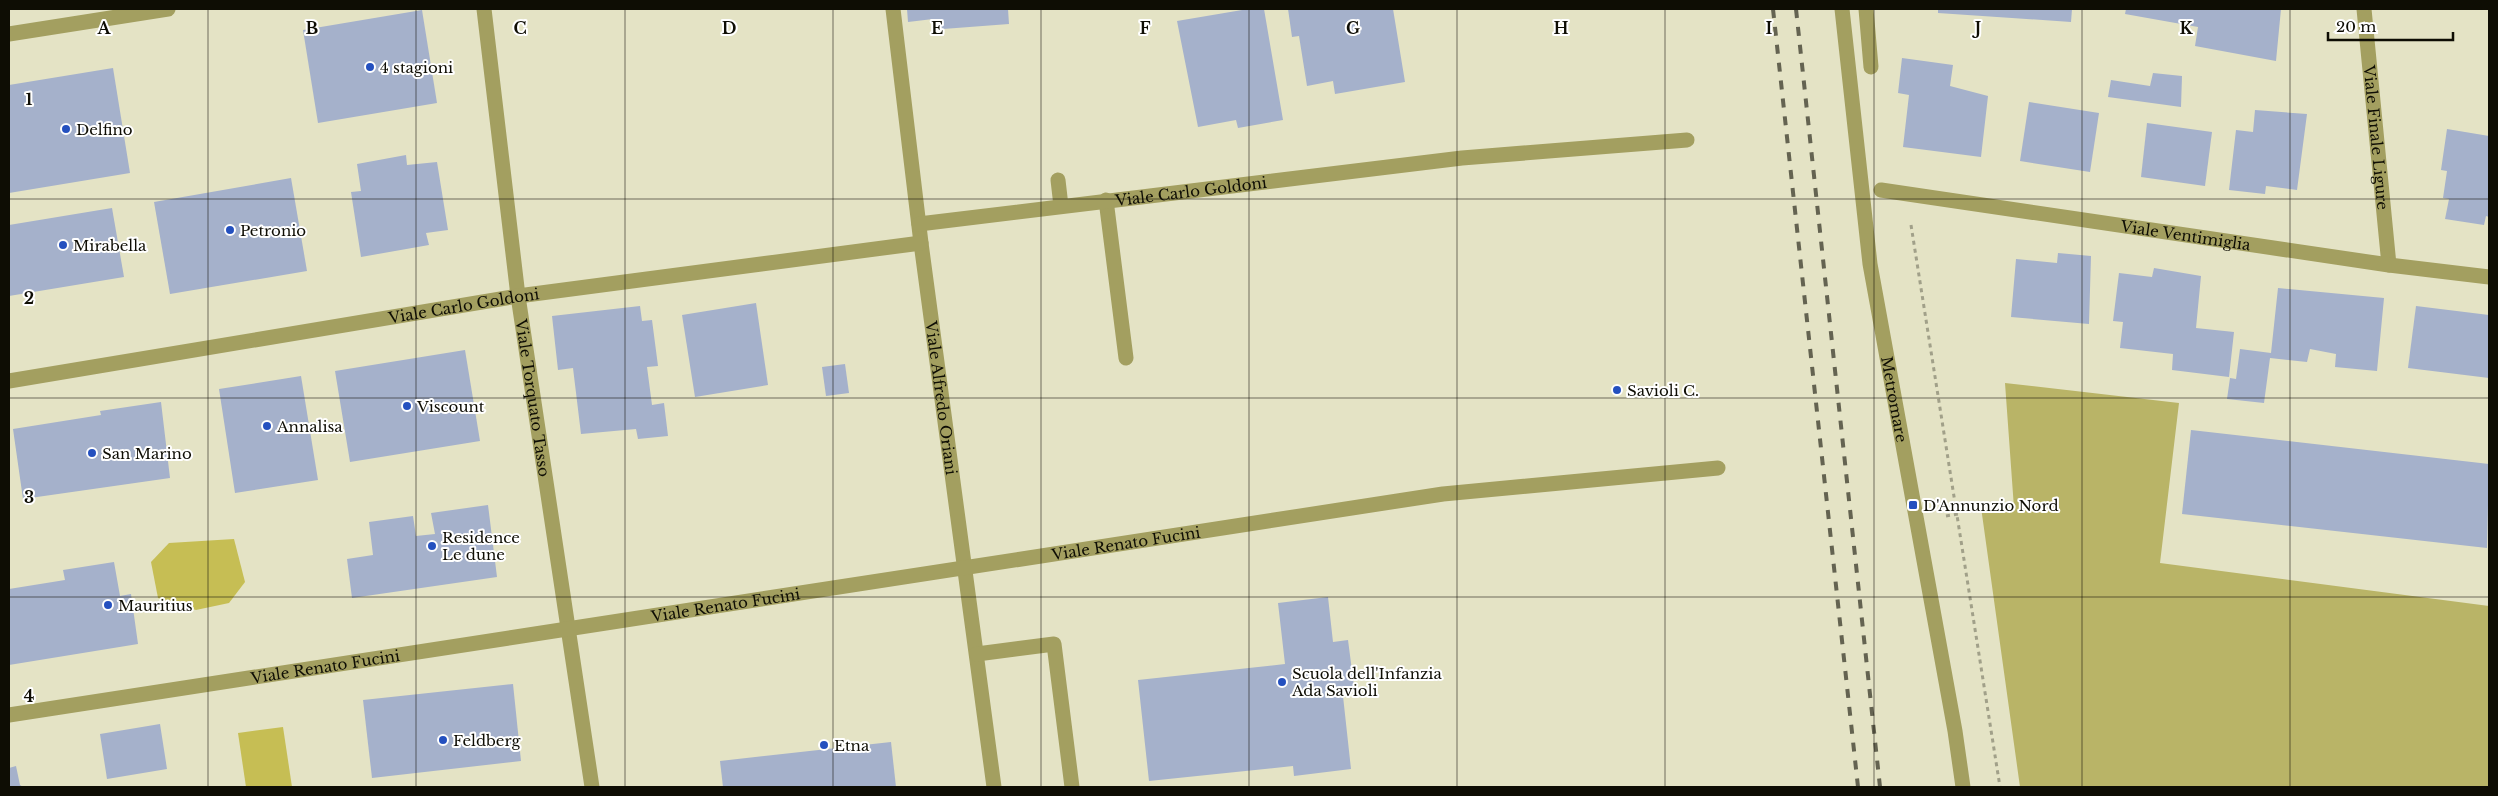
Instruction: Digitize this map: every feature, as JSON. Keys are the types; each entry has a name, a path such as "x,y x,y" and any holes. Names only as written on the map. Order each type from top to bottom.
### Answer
{"street":[{"path":"9,34 168,9"},
{"name":"Viale Torquato Tasso","path":"484,9 518,296 592,787"},
{"name":"Viale Alfredo Oriani","path":"893,9 921,243 978,654 994,787"},
{"name":"Metromare","path":"1842,9 1870,264 1955,731 1963,787"},
{"path":"1866,9 1871,67"},
{"name":"Viale Finale Ligure","path":"2364,9 2389,265"},
{"name":"Viale Carlo Goldoni","path":"919,224 1462,158 1687,140"},
{"path":"1058,180 1061,206"},
{"name":"Viale Ventimiglia","path":"1881,190 2489,278"},
{"path":"1106,200 1126,358"},
{"name":"Viale Carlo Goldoni","path":"9,381 518,296 921,243"},
{"name":"Viale Renato Fucini","path":"9,716 1443,494 1718,468"},
{"path":"978,654 1054,644 1072,787"}],"path":[{"path":"1905,193 2000,787"}],"shaded area":[{"path":"2005,383 2179,403 2160,563 2489,606 2489,787 2020,787 1981,507 2014,508"},
{"path":"234,539 245,582 229,603 196,610 158,598 151,562 169,543"},
{"path":"283,727 292,787 246,787 238,733"}],"building":[{"path":"907,9 1008,9 1009,24 943,29 933,19 908,22"},
{"path":"1248,9 1264,9 1283,120 1238,128 1236,120 1198,127 1177,21"},
{"path":"1288,9 1393,9 1405,82 1335,94 1333,81 1307,86 1299,36 1292,37"},
{"path":"1938,9 2072,9 2071,22 1938,13"},
{"path":"2126,9 2281,9 2276,61 2195,46 2198,27 2125,14"},
{"name":"4 stagioni","path":"422,10 437,103 318,123 303,30"},
{"path":"1902,58 1953,65 1950,86 1988,96 1981,157 1903,147 1909,95 1898,93"},
{"name":"Delfino","path":"113,68 130,173 9,193 9,85"},
{"path":"2153,73 2182,76 2181,107 2108,97 2111,80 2150,86"},
{"path":"2029,102 2099,113 2090,172 2020,161"},
{"path":"2255,110 2307,114 2297,190 2266,186 2265,194 2229,190 2236,130 2253,132"},
{"path":"2147,123 2212,132 2205,186 2141,177"},
{"path":"2447,129 2489,136 2489,217 2486,216 2484,225 2445,219 2449,199 2443,198 2447,171 2441,170"},
{"path":"406,155 407,165 437,162 448,230 426,233 429,245 361,257 351,192 361,191 357,164"},
{"name":"Petronio","path":"291,178 307,271 170,294 154,202"},
{"name":"Mirabella","path":"112,208 124,277 9,296 9,225"},
{"path":"2058,253 2091,256 2089,324 2011,317 2016,259 2057,263"},
{"path":"2154,268 2201,276 2196,328 2234,332 2229,377 2172,370 2173,354 2120,348 2123,322 2113,321 2119,273 2152,277"},
{"path":"2278,288 2384,298 2377,371 2335,367 2336,354 2310,349 2307,362 2270,358 2264,403 2227,399 2230,378 2236,379 2240,349 2271,353"},
{"path":"756,303 768,385 695,397 682,315"},
{"path":"640,306 642,321 652,320 658,366 647,367 652,405 664,403 668,436 638,439 636,429 581,434 573,368 558,370 552,316"},
{"path":"2416,306 2489,315 2489,378 2408,368"},
{"name":"Viscount","path":"465,350 480,441 350,462 335,371"},
{"path":"845,364 849,393 826,396 822,367"},
{"name":"Annalisa","path":"301,376 318,480 235,493 219,389"},
{"name":"San Marino","path":"161,402 170,478 23,499 13,429 101,415 100,411"},
{"path":"2191,430 2489,464 2487,548 2182,514"},
{"name":"Residence Le dune","path":"488,505 497,577 352,598 347,559 373,555 369,522 413,516 416,536 435,534 431,513"},
{"path":"114,562 120,596 131,594 138,644 9,665 9,589 65,580 63,570"},
{"path":"1328,597 1333,642 1348,640 1354,686 1342,687 1351,769 1294,776 1293,766 1149,781 1138,680 1285,664 1278,603"},
{"name":"Feldberg","path":"513,684 521,761 372,778 363,700"},
{"path":"160,724 167,769 107,779 100,734"},
{"path":"891,742 896,787 723,787 720,761"},
{"path":"16,766 20,785 23,787 9,787 9,768"}],"railway":[{"path":"1773,9 1858,787"},
{"path":"1796,9 1880,787"}],"place":[{"name":"4 stagioni","path":"370,67"},
{"name":"Delfino","path":"66,129"},
{"name":"Petronio","path":"230,230"},
{"name":"Mirabella","path":"63,245"},
{"name":"Savioli C.","path":"1617,390"},
{"name":"Viscount","path":"407,406"},
{"name":"Annalisa","path":"267,426"},
{"name":"San Marino","path":"92,453"},
{"name":"D'Annunzio Nord","path":"1913,505"},
{"name":"Residence Le dune","path":"432,546"},
{"name":"Mauritius","path":"108,605"},
{"name":"Scuola dell'Infanzia Ada Savioli","path":"1282,682"},
{"name":"Feldberg","path":"443,740"},
{"name":"Etna","path":"824,745"}]}
